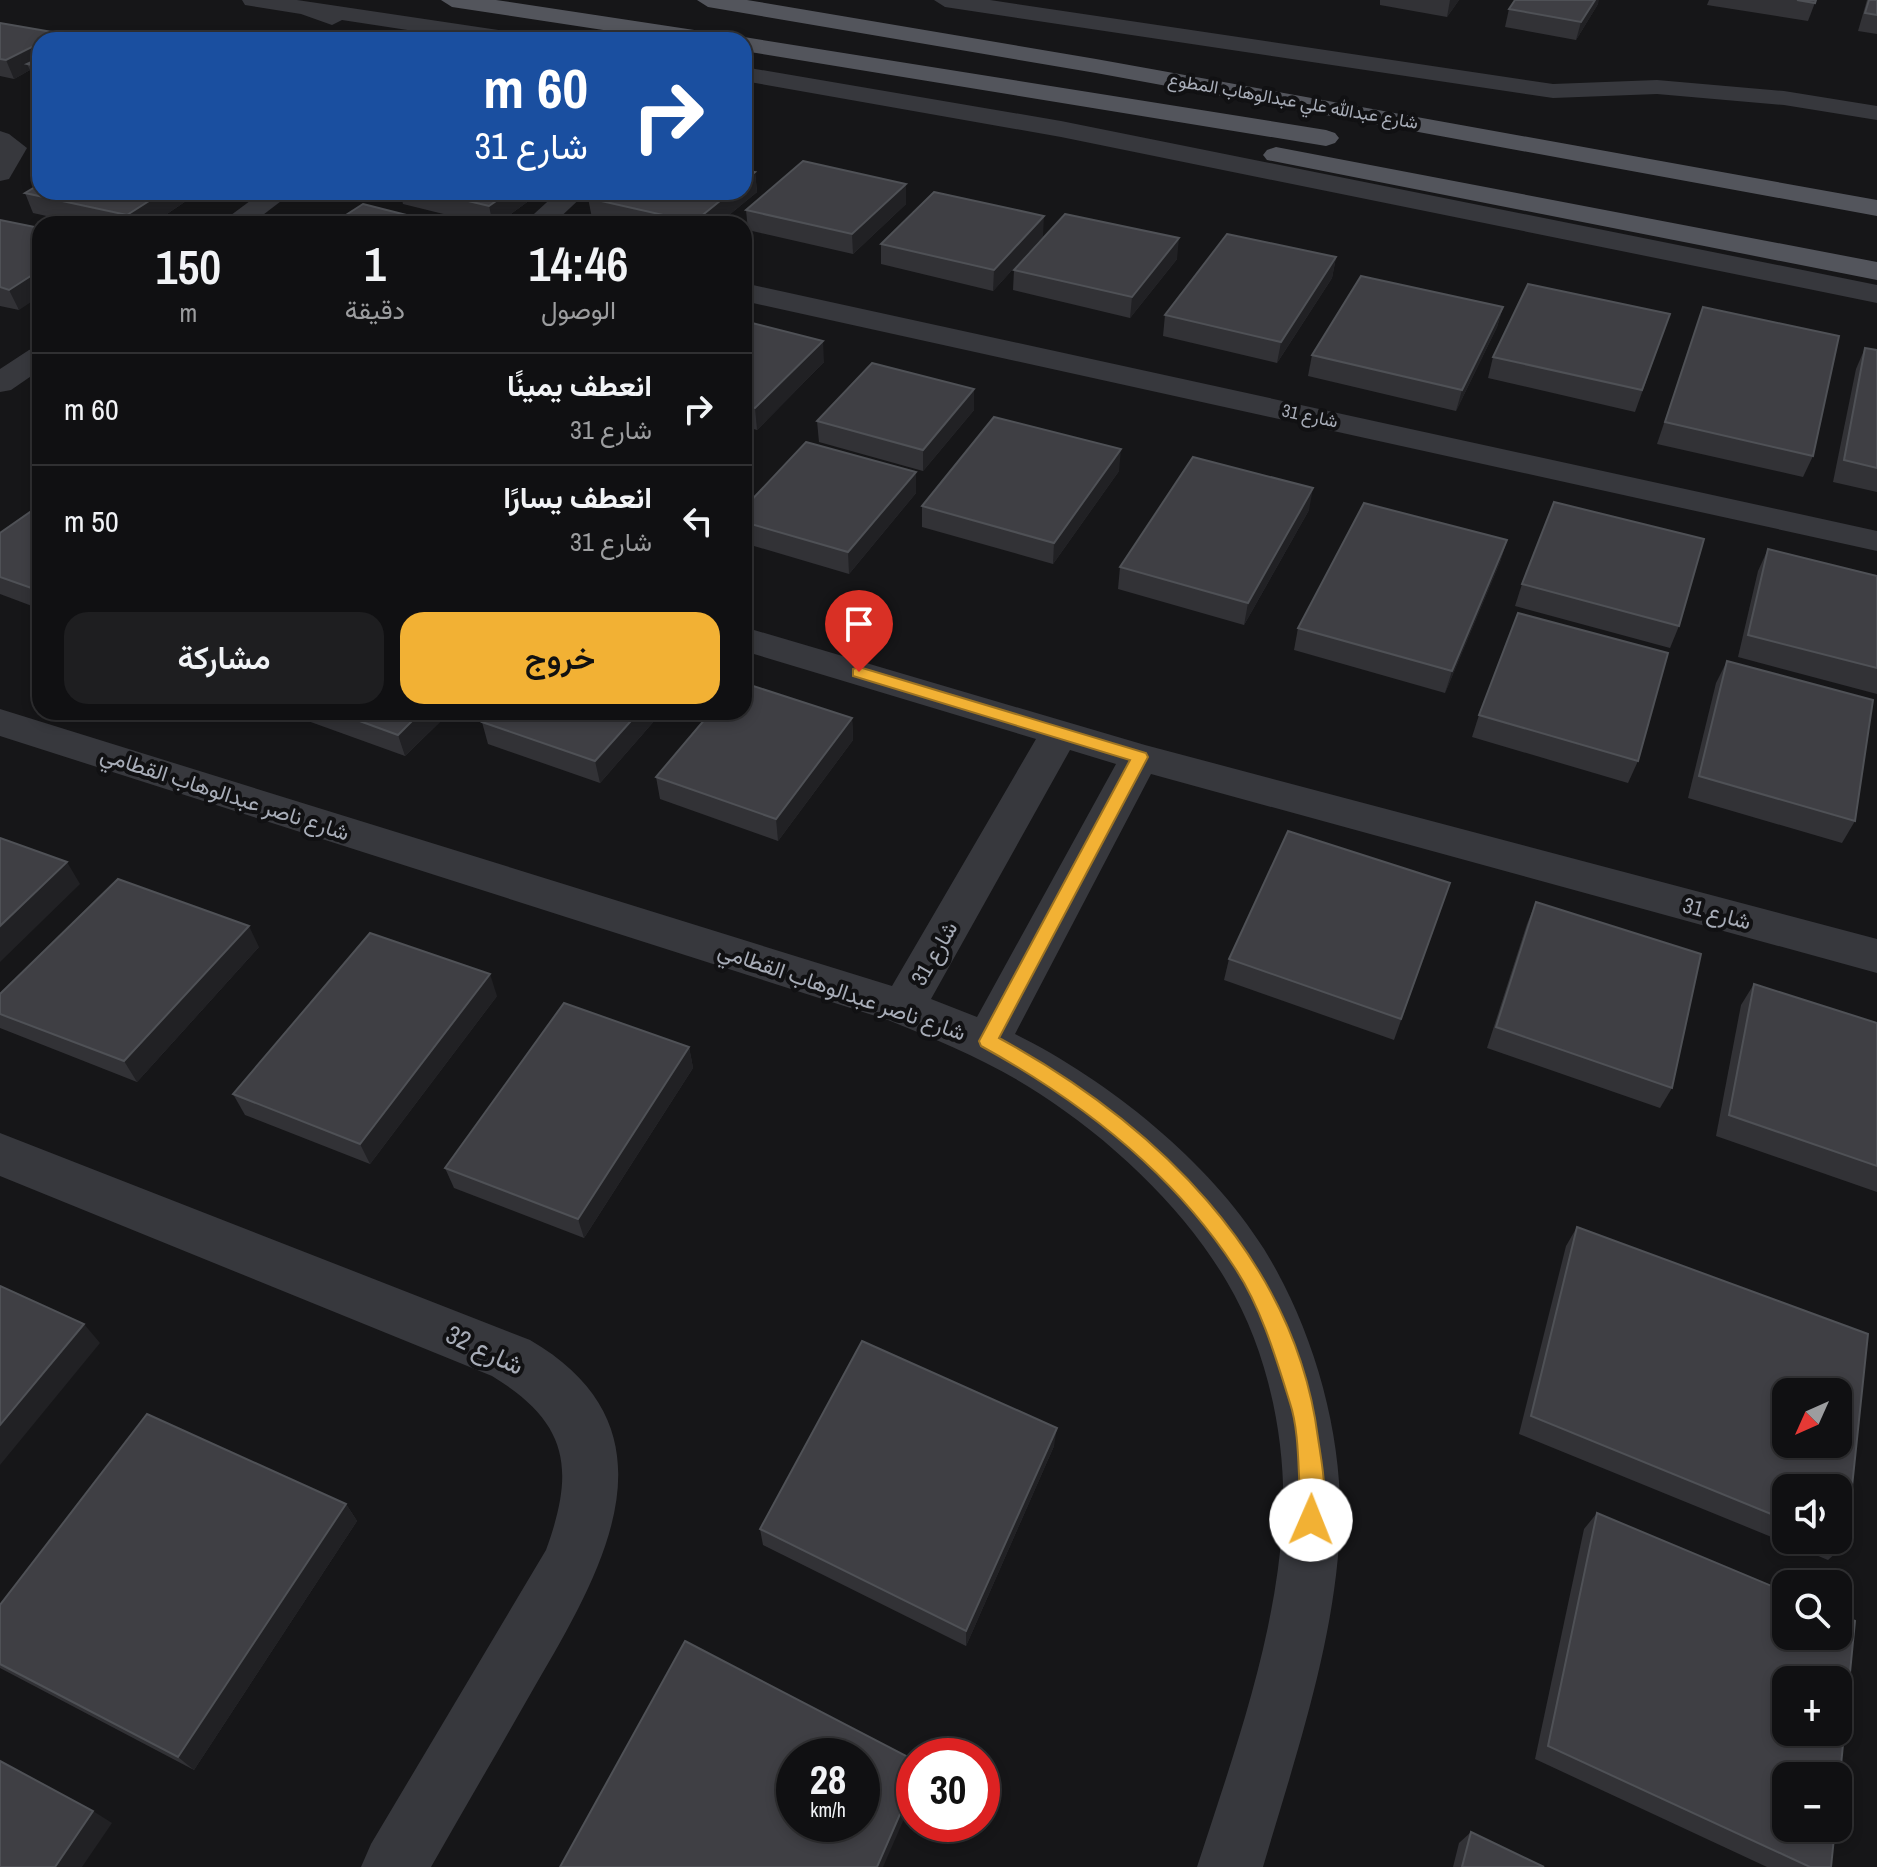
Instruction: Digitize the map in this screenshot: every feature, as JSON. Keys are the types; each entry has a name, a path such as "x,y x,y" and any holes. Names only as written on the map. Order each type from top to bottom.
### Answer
{"main road":[{"path":"452,0 662,32"},
{"name":"شارع عبدالله علي عبدالوهاب المطوع","path":"708,0 1096,66 1877,208"},
{"name":"شارع عبدالله علي عبدالوهاب المطوع","path":"752,45 1343,141"},
{"path":"888,65 987,93 1204,141 1877,271"},
{"path":"1096,66 1714,153"}],"street":[{"path":"253,0 466,32"},
{"path":"945,0 1553,91 1657,87 1784,98 1877,113"},
{"path":"306,8 349,25 358,32"},
{"path":"752,75 1061,129 1877,294"},
{"path":"0,139 14,148 0,173"},
{"path":"245,216 268,200"},
{"path":"546,216 565,200"},
{"name":"شارع 31","path":"752,294 1877,541"},
{"path":"0,383 32,361"},
{"name":"شارع 31","path":"752,641 1140,757 1877,956"},
{"name":"شارع ناصر عبدالوهاب القطامي","path":"0,722 903,1007 988,1041 1049,1074 1108,1118 1197,1201 1244,1262 1275,1327 1303,1406 1311,1475 1311,1543 1295,1653 1230,1867"},
{"name":"شارع 31","path":"903,1007 1060,732"},
{"path":"988,1041 1140,757"},
{"name":"شارع 32","path":"0,1154 511,1358 552,1385 576,1418 589,1451 591,1491 588,1520 579,1547 562,1583 394,1867"}],"building":[{"path":"1515,0 1595,0 1581,22 1509,9"},
{"path":"1869,0 1877,0 1877,15 1865,13"},
{"path":"0,23 52,32 32,32 32,47 6,60 0,59"},
{"path":"803,161 906,184 852,234 746,210"},
{"path":"934,192 1044,216 994,270 881,244"},
{"path":"57,200 150,200 127,215"},
{"path":"464,200 498,200 489,206"},
{"path":"597,200 721,200 701,216 668,216"},
{"path":"363,204 410,216 344,216"},
{"path":"1065,214 1179,238 1132,297 1014,270"},
{"path":"0,220 32,226 32,275 9,290 0,287"},
{"path":"1227,234 1336,257 1281,342 1165,315"},
{"path":"1361,276 1503,307 1462,390 1312,355"},
{"path":"1528,284 1670,314 1642,390 1493,357"},
{"path":"1703,307 1839,336 1813,456 1665,422"},
{"path":"752,323 823,341 755,408 752,407"},
{"path":"1865,348 1877,350 1877,468 1844,460"},
{"path":"872,363 974,389 923,450 817,421"},
{"path":"994,417 1121,449 1054,543 922,506"},
{"path":"806,442 916,472 848,552 752,524 752,499"},
{"path":"1193,457 1313,488 1248,603 1120,567"},
{"path":"1554,502 1704,539 1679,626 1522,584"},
{"path":"1364,503 1507,540 1452,671 1298,628"},
{"path":"32,511 32,588 0,577 0,533"},
{"path":"1768,549 1877,576 1877,668 1748,635"},
{"path":"1518,613 1668,653 1638,761 1479,715"},
{"path":"1727,661 1873,700 1855,821 1699,776"},
{"path":"752,686 852,718 776,819 656,777 704,720 752,720"},
{"path":"357,720 413,720 398,735"},
{"path":"484,720 632,720 595,761 482,722"},
{"path":"1288,831 1450,883 1401,1019 1229,959"},
{"path":"0,838 67,862 0,926"},
{"path":"118,879 249,926 124,1061 0,1014 0,994"},
{"path":"1536,902 1701,954 1672,1088 1496,1027"},
{"path":"370,933 490,974 360,1144 233,1094"},
{"path":"1754,984 1877,1023 1877,1166 1729,1115"},
{"path":"564,1003 689,1047 578,1219 445,1168"},
{"path":"1577,1227 1868,1334 1852,1487 1852,1474 1772,1474 1772,1514 1531,1416"},
{"path":"0,1286 84,1324 0,1425"},
{"path":"862,1341 1057,1428 966,1631 760,1529"},
{"path":"147,1414 346,1504 178,1757 0,1664 0,1605"},
{"path":"1597,1513 1772,1586 1772,1650 1852,1650 1852,1620 1855,1621 1851,1666 1772,1666 1772,1746 1843,1746 1841,1762 1772,1762 1772,1842 1834,1842 1831,1867 1810,1867 1548,1746"},
{"path":"685,1641 872,1738 776,1738 776,1842 880,1842 880,1742 896,1751 896,1823 877,1867 560,1867"},
{"path":"0,1761 93,1811 55,1867 0,1867"},
{"path":"1471,1832 1544,1867 1462,1867"}],"route":[{"path":"859,672 1140,757 988,1041 1049,1074 1151,1155 1197,1201 1244,1262 1275,1327 1303,1406 1311,1475 1311,1520"}]}
